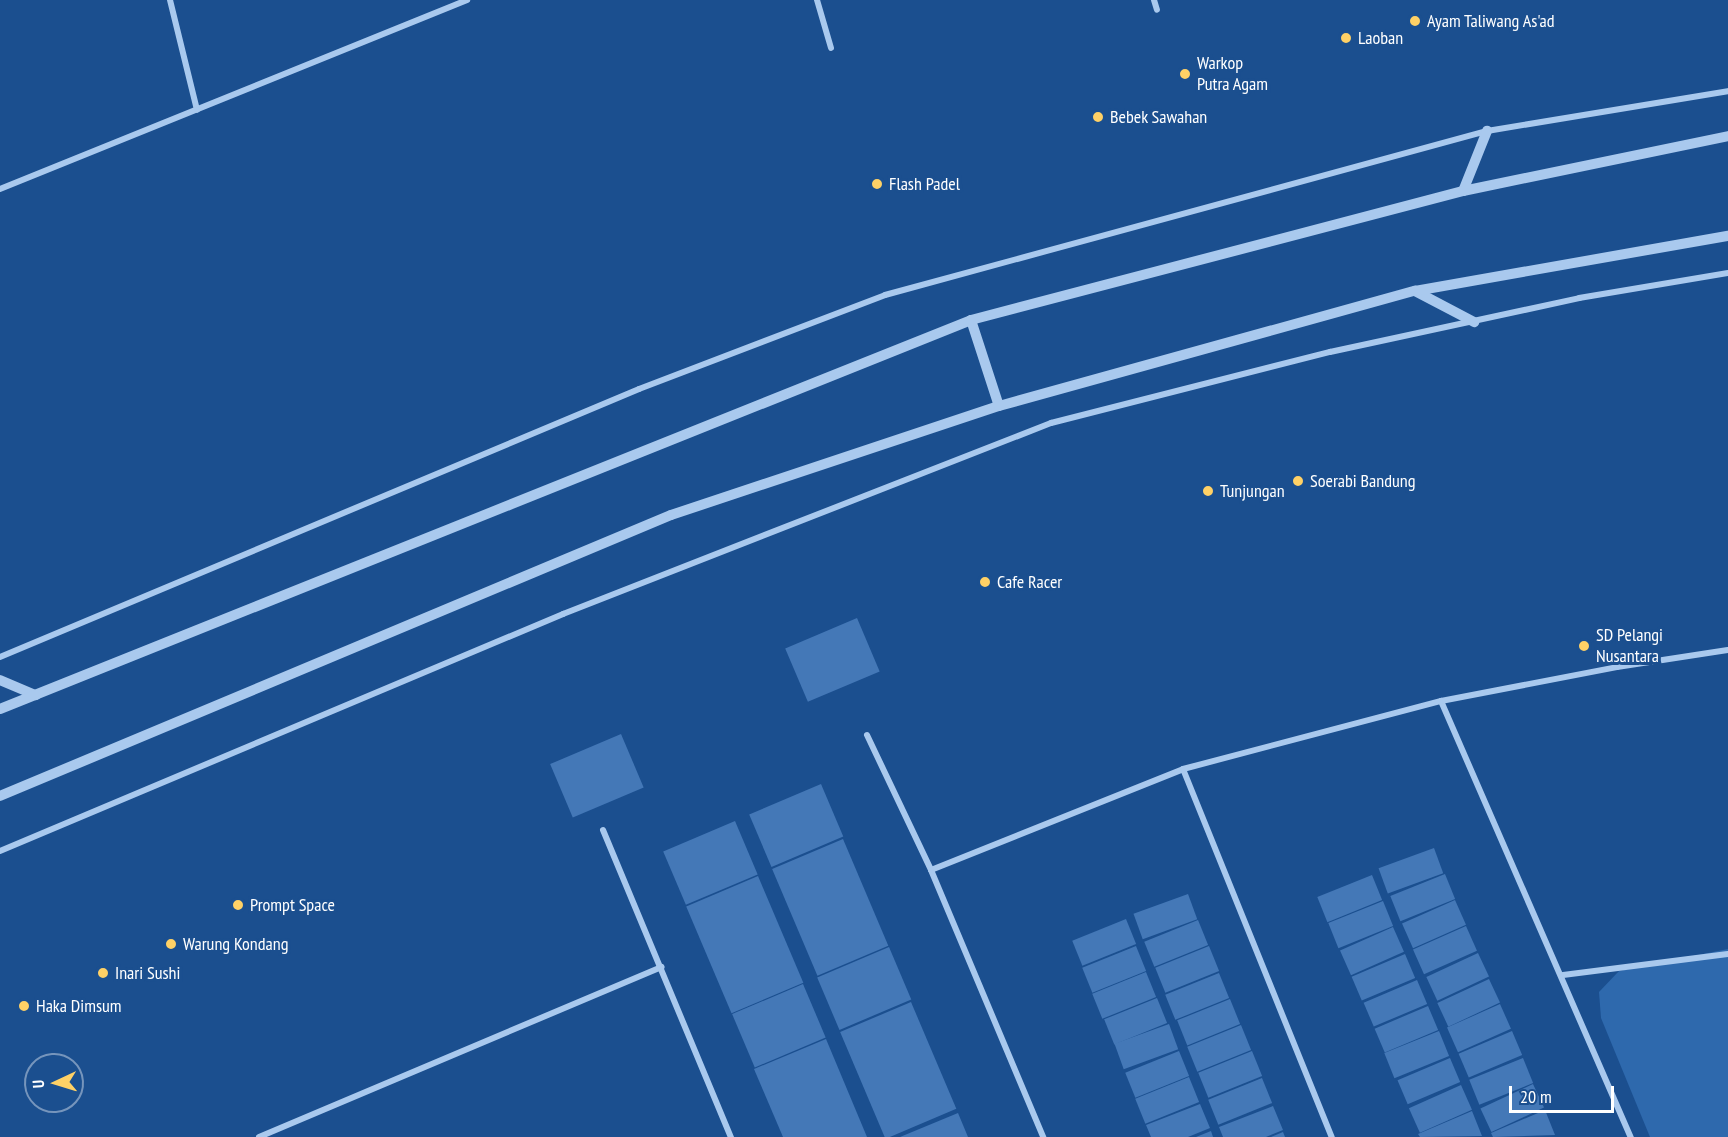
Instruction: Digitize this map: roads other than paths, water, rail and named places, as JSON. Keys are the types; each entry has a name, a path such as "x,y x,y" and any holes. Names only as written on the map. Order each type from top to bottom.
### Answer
{"street":[{"path":"170,0 197,110"},
{"path":"0,189 467,0"},
{"path":"816,0 831,48"},
{"path":"1154,0 1157,10"},
{"path":"0,657 639,389 885,295 1487,131 1728,92"},
{"path":"1463,191 1487,131"},
{"path":"0,709 970,320 1463,191 1728,136"},
{"path":"0,796 671,515 999,406 1415,291 1728,236"},
{"path":"0,851 563,614 1051,423 1330,352 1579,298 1728,273"},
{"path":"1415,291 1474,322"},
{"path":"970,320 999,406"},
{"path":"931,870 1184,769 1441,700 1617,667 1728,650"},
{"path":"0,680 36,695"},
{"path":"1441,700 1563,975 1631,1137"},
{"path":"867,735 931,870 1043,1137"},
{"path":"1184,769 1332,1137"},
{"path":"603,830 731,1137"},
{"path":"1563,975 1728,954"},
{"path":"260,1137 662,967"}],"place":[{"name":"Ayam Taliwang As'ad","path":"1415,21"},
{"name":"Laoban","path":"1346,38"},
{"name":"Warkop Putra Agam","path":"1185,74"},
{"name":"Bebek Sawahan","path":"1098,117"},
{"name":"Flash Padel","path":"877,184"},
{"name":"Soerabi Bandung","path":"1298,481"},
{"name":"Tunjungan","path":"1208,491"},
{"name":"Cafe Racer","path":"985,582"},
{"name":"SD Pelangi Nusantara","path":"1584,646"},
{"name":"Prompt Space","path":"238,905"},
{"name":"Warung Kondang","path":"171,944"},
{"name":"Inari Sushi","path":"103,973"},
{"name":"Haka Dimsum","path":"24,1006"}]}
